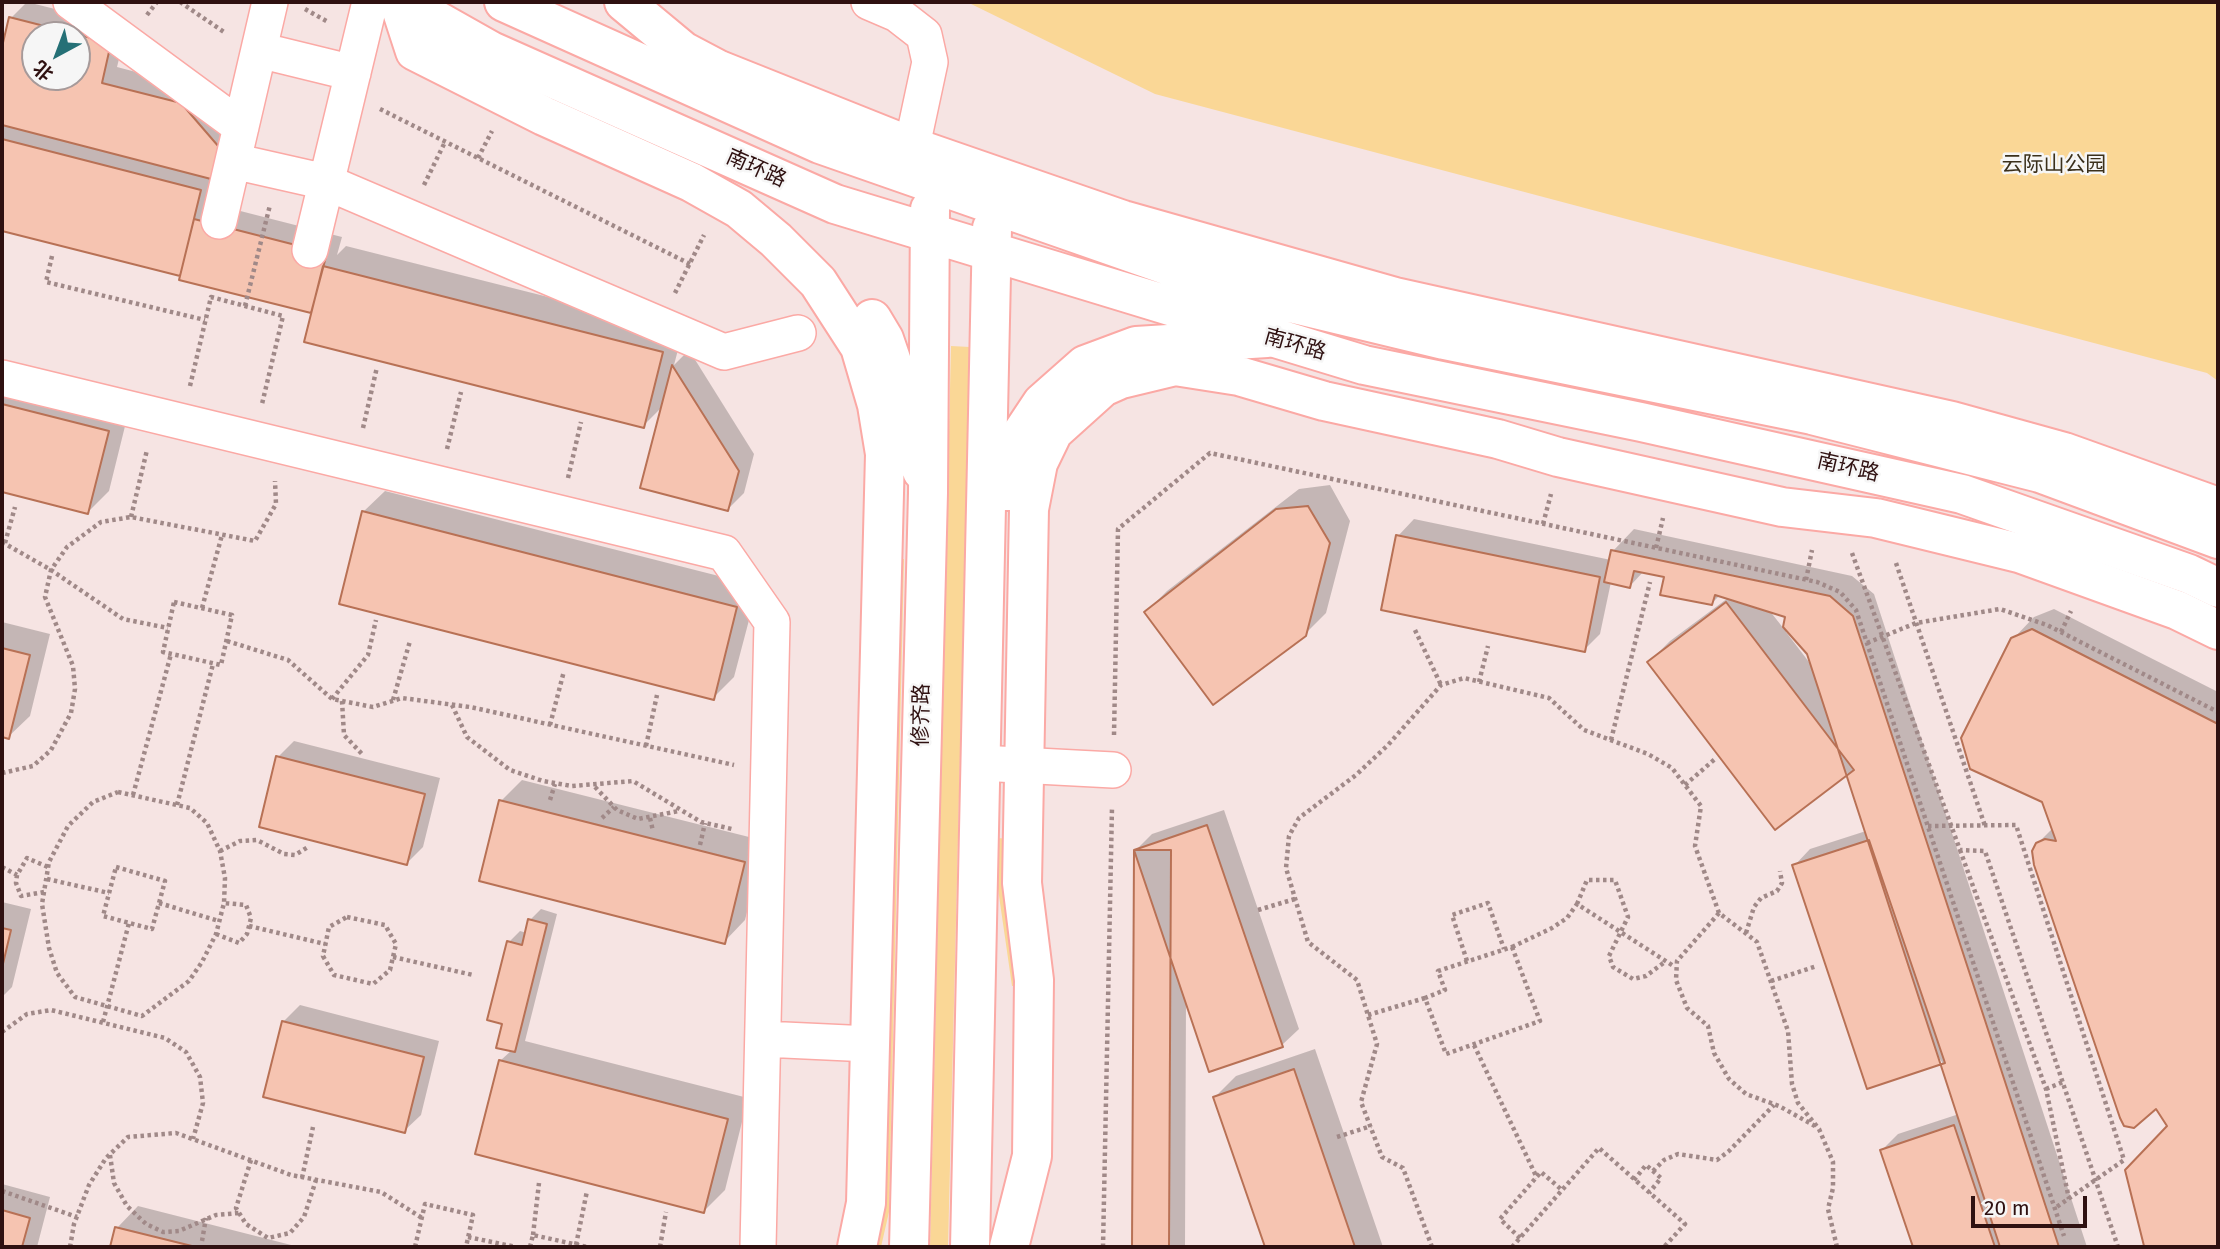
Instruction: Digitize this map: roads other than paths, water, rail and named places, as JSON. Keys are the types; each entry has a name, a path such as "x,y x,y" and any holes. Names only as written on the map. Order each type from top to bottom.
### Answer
{"street":[{"path":"71,2 241,127"},
{"path":"219,221 270,2"},
{"path":"310,250 370,2"},
{"name":"南环路","path":"504,2 820,144 916,167 993,204 1241,290 1444,340 1812,415 2040,473 2218,539"},
{"path":"624,2 683,51 916,167 1123,220 1395,297 1939,417 2064,452 2218,508"},
{"path":"869,2 897,14 924,35 930,62 916,167"},
{"path":"408,5 437,46 747,190 803,232 841,271 884,339 905,400 928,493"},
{"path":"408,5 415,51 544,116 691,183 739,209 776,240 818,282 860,347 877,405 885,454 866,1203 857,1247"},
{"name":"南环路","path":"408,5 491,51 835,204 1363,365 1641,422 1962,494 2189,574 2218,588"},
{"path":"259,50 351,83"},
{"path":"233,160 327,182 724,352 797,333"},
{"name":"修齐路","path":"909,1247 928,493 930,233 916,167"},
{"path":"970,1247 993,204"},
{"path":"985,578 1020,436 1042,403 1085,365 1136,346 1271,338"},
{"path":"1009,1247 1032,1156 1034,980 1022,883 1029,509 1038,463 1053,432 1103,387 1121,379 1175,366 1239,376 1324,401 1782,507 1876,518 2019,553 2177,610 2218,630"},
{"path":"2,378 724,553 772,622 758,1247"},
{"path":"980,763 1113,771"},
{"path":"763,1039 870,1044"}],"park label":[{"name":"云际山公园","path":"2054,165"}]}
